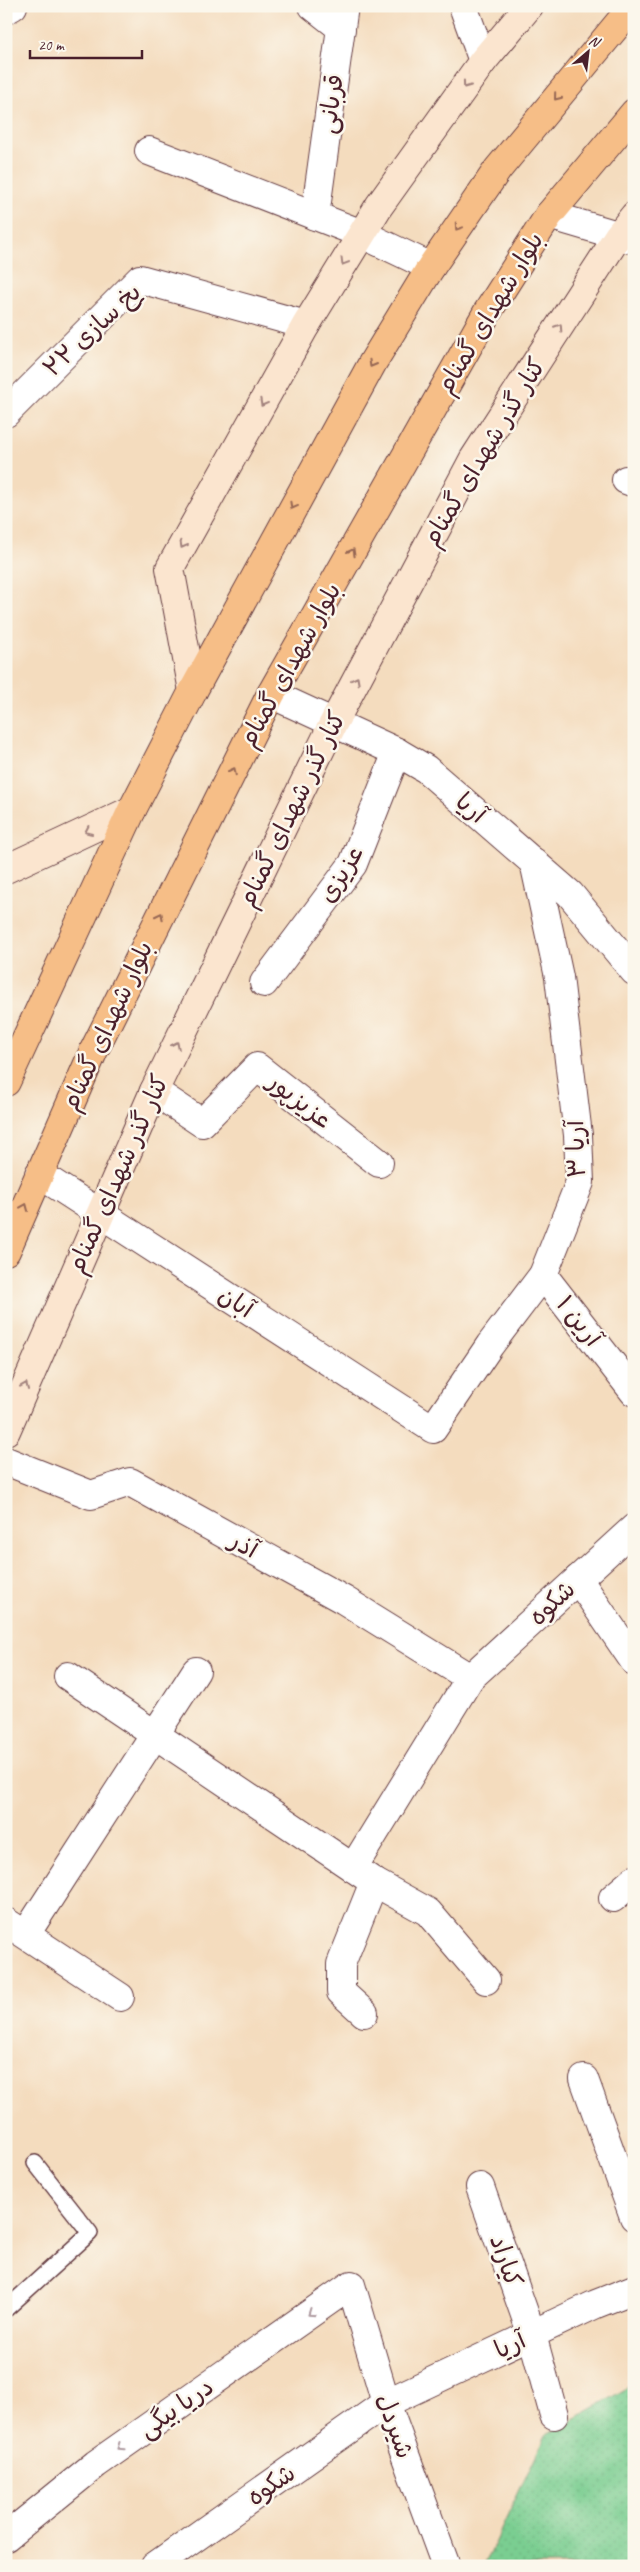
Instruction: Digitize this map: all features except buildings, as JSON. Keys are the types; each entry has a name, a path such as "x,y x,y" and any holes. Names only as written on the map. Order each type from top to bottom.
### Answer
{"highway":[{"path":"6,1082 132,810 193,691 373,362 431,267 498,169 633,6"},
{"name":"بلوار شهدای گمنام","path":"6,1252 105,1026 272,694 483,319 549,215 634,113"}],"street":[{"path":"6,10 13,6"},
{"name":"قربانی","path":"313,6 343,17 315,216"},
{"path":"463,6 483,61"},
{"path":"193,691 170,568 306,325 379,206 483,61 529,6"},
{"path":"149,151 362,234 431,267"},
{"path":"549,215 628,231"},
{"name":"کنار گذر شهدای گمنام","path":"6,1431 99,1213 154,1091 333,724 474,460 628,231"},
{"name":"یخ سازی ۲۲","path":"6,413 140,279 306,325"},
{"name":"آریا","path":"272,694 333,724 397,752 426,770 570,894 634,971"},
{"name":"عزیزی","path":"264,984 353,864 397,752"},
{"path":"6,869 132,810"},
{"name":"آریا ۳","path":"432,1429 490,1345 543,1275 580,1182 578,1135 559,977 534,862"},
{"name":"عزیزپور","path":"154,1091 202,1123 257,1067 379,1163"},
{"name":"آبان","path":"39,1174 432,1429"},
{"name":"آرین ۱","path":"543,1275 634,1392"},
{"name":"آذر","path":"6,1461 91,1495 130,1482 344,1600 470,1678"},
{"name":"شکوه","path":"364,2013 341,1992 341,1964 364,1875 470,1678 634,1528"},
{"path":"578,1579 634,1661"},
{"path":"120,1997 16,1928 155,1734 196,1671"},
{"path":"68,1676 364,1875 428,1912 486,1980"},
{"path":"613,1898 634,1880"},
{"path":"584,2079 634,2217"},
{"name":"کیاراد","path":"480,2187 532,2335 554,2415"},
{"name":"شیردل","path":"350,2285 386,2403 446,2566"},
{"name":"دریا بیگی","path":"6,2537 96,2464 350,2285"},
{"name":"آریا","path":"386,2403 596,2304 634,2289"},
{"name":"شکوه","path":"155,2566 386,2403"}],"lane":[{"path":"6,2309 90,2233 35,2163"}],"green space":[{"path":"634,2384 634,2566 484,2566 545,2436"}]}
